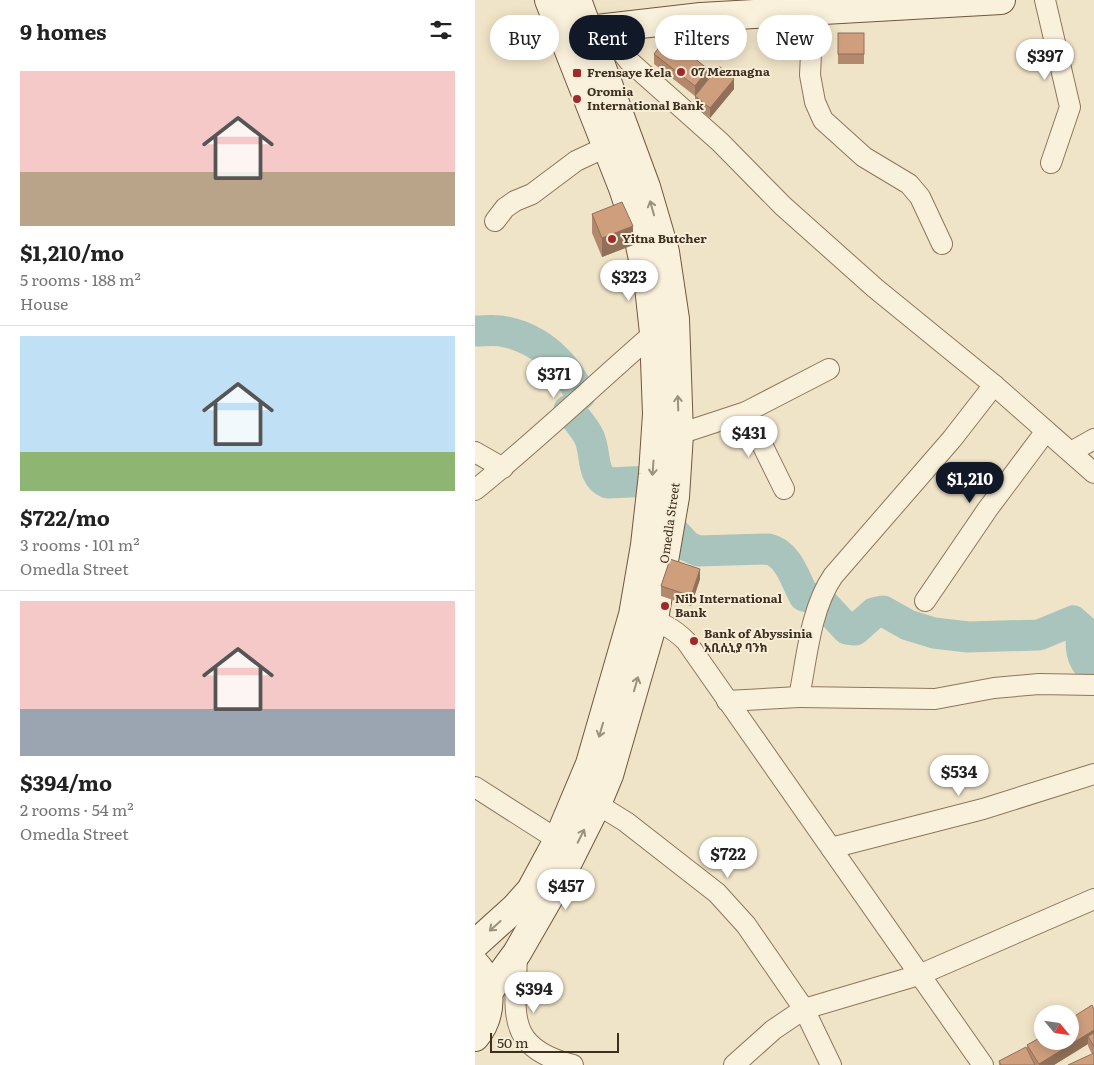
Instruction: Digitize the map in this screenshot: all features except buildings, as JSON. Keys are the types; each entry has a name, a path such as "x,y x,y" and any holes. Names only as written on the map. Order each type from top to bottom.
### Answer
{"main road":[{"path":"549,0 569,16"},
{"path":"577,0 582,15"},
{"path":"645,23 701,17 1001,0"},
{"path":"475,944 515,908 531,890 558,840 591,764 644,617 645,544 654,464 657,414 654,333 649,287 636,227 608,146 592,60"},
{"name":"Omedla Street","path":"489,991 517,953 559,880 609,776 644,617 675,497 679,434 675,320 665,252 646,187 598,60"},
{"path":"475,964 481,970 489,991 489,1007 485,1022 475,1037"}],"street":[{"path":"1045,0 1070,106 1051,163"},
{"path":"813,11 809,75 815,102 823,120 864,157 909,184 920,197 942,244"},
{"path":"628,60 720,142 783,206 875,288 994,385 1094,473"},
{"path":"495,221 505,208 515,201 532,194 576,161 608,146"},
{"path":"475,490 503,468 654,333"},
{"path":"679,434 746,412 829,369"},
{"path":"799,697 817,608 823,589 952,439 994,385"},
{"path":"746,412 784,489"},
{"path":"925,600 987,510 1046,431"},
{"path":"1071,452 1094,439"},
{"path":"475,452 503,468"},
{"path":"644,617 676,631 686,641 983,1065"},
{"path":"727,702 799,697 935,699 1039,684 1094,685"},
{"path":"831,848 983,809 1094,774"},
{"path":"475,787 558,840"},
{"path":"597,804 626,822 717,894 746,925 804,1009 831,1065"},
{"path":"734,1065 773,1030 804,1009 919,975 1092,904"},
{"path":"517,953 516,1021 523,1039 537,1052 573,1065"}],"waterway":[{"path":"475,331 502,331 530,340 551,354 560,363 580,395"},
{"path":"569,410 582,425 591,441 596,469 602,480 608,483 652,481"},
{"path":"670,528 687,546 698,551 768,549 775,551 786,561 804,596 820,600 847,629 855,630 874,613 883,611 908,625 934,633 968,637 1039,635 1073,621 1082,629 1082,652 1089,667 1094,671"}],"place":[{"name":"07 Meznagna","path":"681,72"},
{"name":"Frensaye Kela","path":"577,73"},
{"name":"Oromia International Bank","path":"577,99"},
{"name":"Yitna Butcher","path":"612,239"},
{"name":"Nib International Bank","path":"665,606"},
{"name":"Bank of Abyssinia አቢሲኒያ ባንክ","path":"694,641"}]}
